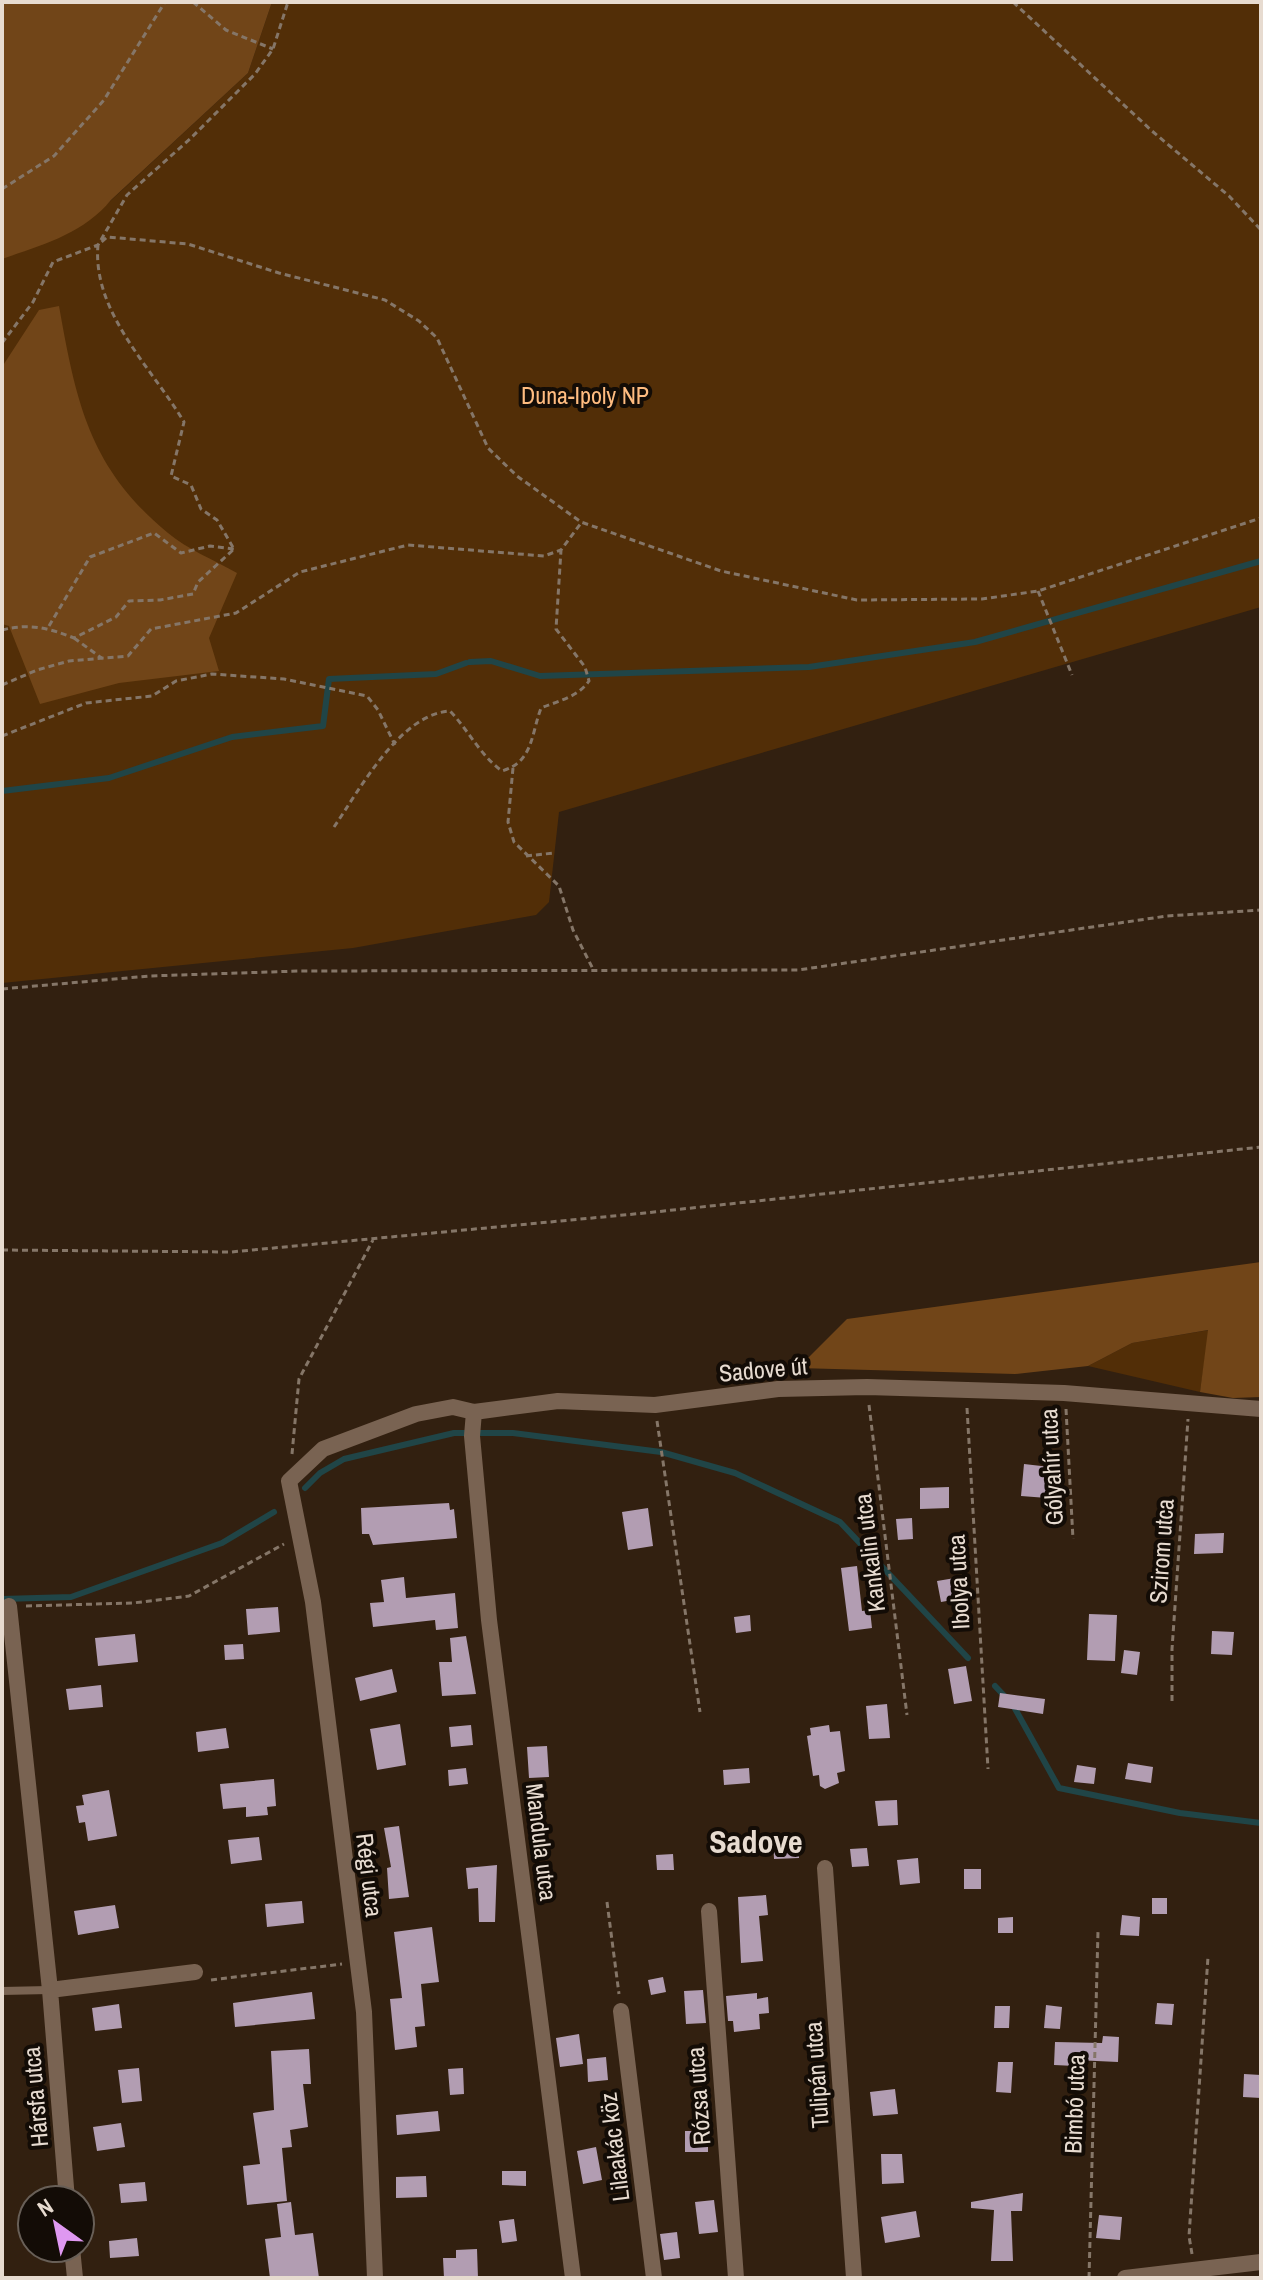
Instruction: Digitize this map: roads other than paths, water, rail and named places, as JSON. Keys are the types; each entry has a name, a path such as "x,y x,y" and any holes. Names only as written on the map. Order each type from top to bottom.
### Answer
{"street":[{"name":"Sadove út","path":"289,1481 323,1449 416,1414 453,1407 474,1412 558,1401 655,1405 778,1389 867,1387 1064,1393 1261,1409"},
{"name":"Mandula utca","path":"474,1412 472,1436 489,1620 573,2278"},
{"name":"Régi utca","path":"289,1481 313,1602 364,2012 375,2278"},
{"name":"Hársfa utca","path":"9,1606 50,1990 66,2184"},
{"name":"Tulipán utca","path":"825,1868 854,2278"},
{"name":"Rózsa utca","path":"709,1911 736,2278"},
{"path":"50,1990 195,1972"},
{"name":"Lilaakác köz","path":"621,2011 654,2278"},
{"path":"1125,2278 1261,2262"}],"lane":[{"path":"2,1991 50,1990"}],"waterway":[{"path":"470,662 491,661 540,676 809,667 975,642 1261,561"},
{"path":"2,791 109,778 232,737 323,726 329,679 436,674 466,663"},
{"path":"305,1488 320,1473 344,1459 454,1433 513,1433 661,1452 735,1473 840,1522 968,1658"},
{"path":"2,1599 71,1597 222,1543 274,1512"},
{"path":"995,1686 1013,1705 1059,1788 1180,1813 1261,1823"}],"district":[{"name":"Sadove","path":"756,1841"}],"park label":[{"name":"Duna-Ipoly NP","path":"585,395"}]}
